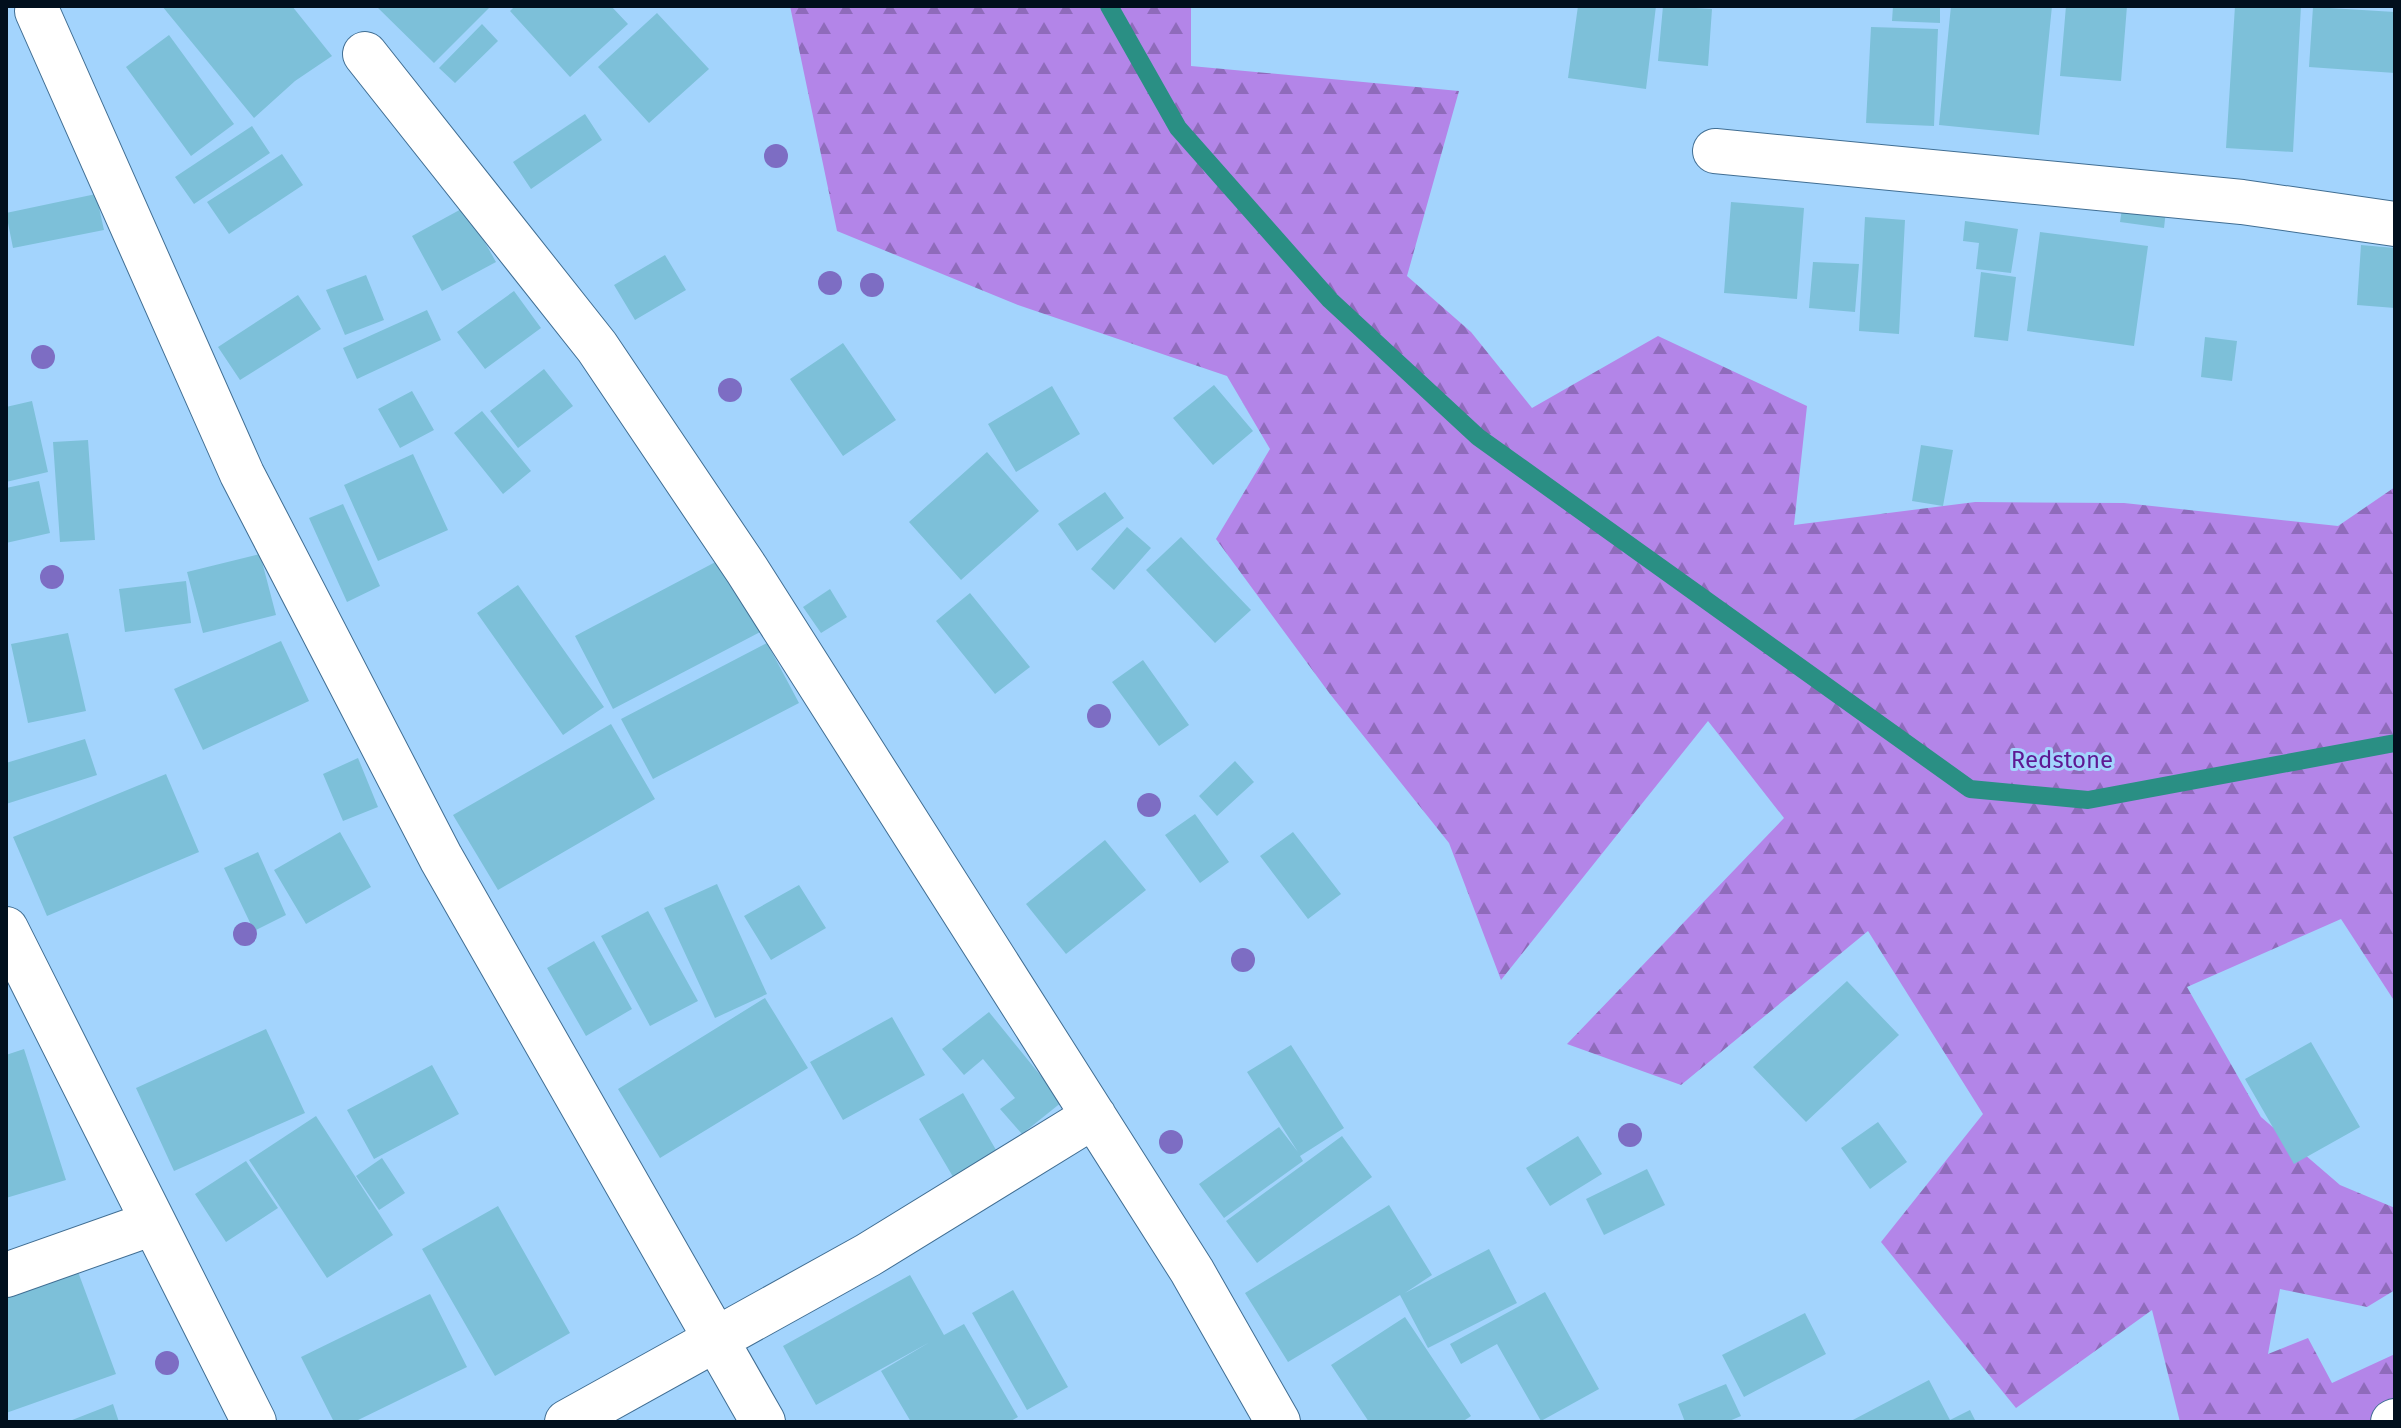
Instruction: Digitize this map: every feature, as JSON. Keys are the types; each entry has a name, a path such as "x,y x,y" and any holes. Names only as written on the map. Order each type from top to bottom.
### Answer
{"street":[{"path":"37,11 242,474 441,858 763,1422"},
{"path":"365,54 597,347 756,583 1192,1271 1278,1422"},
{"path":"1715,151 2242,202 2395,224"},
{"path":"6,929 254,1422"},
{"path":"567,1422 868,1255 1094,1116"},
{"path":"6,1275 153,1223"}],"green space":[{"name":"Redstone","path":"790,6 1191,6 1191,66 1459,91 1407,276 1471,332 1532,408 1658,336 1807,406 1794,525 1975,502 2124,503 2338,526 2395,487 2395,1002 2341,919 2187,987 2261,1117 2340,1185 2395,1208 2395,1290 2367,1307 2280,1289 2268,1354 2308,1338 2332,1383 2395,1354 2395,1411 2370,1422 2180,1422 2152,1310 2016,1408 1881,1242 1983,1114 1868,931 1681,1085 1567,1044 1784,818 1708,721 1501,980 1449,843 1330,694 1216,539 1270,449 1227,376 1018,305 837,231"}],"building":[{"path":"162,6 292,6 332,56 295,81 254,118"},
{"path":"376,6 491,6 434,63"},
{"path":"515,6 611,6 628,24 570,77 510,11"},
{"path":"1578,6 1656,6 1646,89 1568,78"},
{"path":"1663,6 1712,9 1708,66 1658,61"},
{"path":"1893,6 1940,6 1940,23 1892,21"},
{"path":"1951,6 2052,6 2039,135 1939,125"},
{"path":"2066,6 2127,6 2121,81 2060,76"},
{"path":"2235,6 2301,6 2293,152 2226,148"},
{"path":"2313,7 2395,12 2395,73 2309,67"},
{"path":"657,13 709,69 649,123 598,67"},
{"path":"482,24 498,41 455,83 439,68"},
{"path":"1871,27 1938,29 1934,126 1866,123"},
{"path":"169,35 234,124 191,156 126,67"},
{"path":"585,114 602,140 531,189 513,162"},
{"path":"252,126 270,153 194,204 175,177"},
{"path":"282,154 303,185 229,234 207,202"},
{"path":"96,194 104,230 13,248 6,213"},
{"path":"2124,196 2167,202 2164,228 2120,222"},
{"path":"1731,202 1804,208 1797,299 1724,293"},
{"path":"465,207 496,262 442,291 412,236"},
{"path":"1865,217 1905,220 1899,334 1859,331"},
{"path":"1965,221 2018,229 2011,273 1976,269 1979,243 1963,241"},
{"path":"2040,232 2148,246 2134,346 2027,331"},
{"path":"2361,245 2395,248 2395,308 2357,305"},
{"path":"665,255 686,290 635,320 614,285"},
{"path":"1813,262 1859,264 1855,312 1809,308"},
{"path":"1981,272 2016,277 2008,341 1974,337"},
{"path":"366,275 384,320 345,335 326,290"},
{"path":"514,291 541,328 485,369 457,332"},
{"path":"298,295 321,329 240,380 218,347"},
{"path":"427,310 441,340 357,379 343,348"},
{"path":"2205,337 2237,341 2232,381 2201,377"},
{"path":"843,343 896,420 843,456 790,379"},
{"path":"544,369 573,406 518,448 490,411"},
{"path":"1214,385 1253,431 1213,465 1173,418"},
{"path":"1052,386 1080,434 1016,472 988,424"},
{"path":"412,391 434,430 400,448 378,409"},
{"path":"32,401 48,472 6,482 6,407"},
{"path":"482,411 531,471 503,494 454,433"},
{"path":"88,440 95,540 60,542 53,442"},
{"path":"1921,445 1953,450 1943,506 1912,501"},
{"path":"987,452 1039,511 961,580 909,522"},
{"path":"413,454 448,530 378,561 344,485"},
{"path":"39,481 50,533 6,543 6,488"},
{"path":"1105,492 1124,518 1077,551 1058,524"},
{"path":"343,504 380,586 347,602 309,518"},
{"path":"1127,527 1151,548 1114,590 1091,569"},
{"path":"1181,537 1251,610 1215,643 1146,570"},
{"path":"260,554 276,615 203,633 187,572"},
{"path":"725,557 764,630 613,709 575,636"},
{"path":"186,581 191,623 125,632 119,589"},
{"path":"518,585 604,707 563,735 477,613"},
{"path":"830,589 847,617 821,633 803,607"},
{"path":"970,593 1030,667 995,694 936,621"},
{"path":"68,633 86,711 28,723 11,644"},
{"path":"281,641 309,701 203,750 174,689"},
{"path":"767,643 799,703 653,779 621,719"},
{"path":"1143,660 1189,725 1159,746 1112,682"},
{"path":"611,724 655,799 498,890 453,815"},
{"path":"85,739 97,775 6,804 6,763"},
{"path":"358,758 378,807 343,821 323,774"},
{"path":"1235,761 1254,782 1217,816 1199,796"},
{"path":"166,774 199,852 47,916 13,837"},
{"path":"1195,814 1229,862 1200,883 1165,835"},
{"path":"340,832 371,887 306,924 274,870"},
{"path":"1293,832 1341,894 1308,919 1260,856"},
{"path":"1105,840 1146,890 1066,954 1026,904"},
{"path":"258,852 286,915 254,931 224,868"},
{"path":"717,884 767,994 715,1018 664,908"},
{"path":"799,885 826,928 771,960 744,916"},
{"path":"648,911 698,1001 650,1026 601,936"},
{"path":"594,941 632,1009 586,1036 547,968"},
{"path":"1847,981 1899,1035 1806,1122 1753,1067"},
{"path":"765,998 808,1068 660,1158 618,1089"},
{"path":"989,1012 1062,1102 1022,1134 1000,1109 1015,1098 983,1059 964,1075 942,1049"},
{"path":"892,1017 925,1075 843,1120 810,1062"},
{"path":"266,1029 305,1113 174,1171 136,1088"},
{"path":"2311,1042 2360,1127 2294,1164 2245,1079"},
{"path":"1291,1045 1344,1128 1300,1156 1303,1161 1224,1218 1199,1184 1279,1127 1298,1152 1247,1072"},
{"path":"24,1049 66,1180 6,1198 6,1055"},
{"path":"432,1065 459,1114 374,1159 347,1110"},
{"path":"963,1093 1003,1162 959,1187 919,1119"},
{"path":"316,1116 393,1235 327,1278 249,1160"},
{"path":"1878,1122 1907,1162 1870,1189 1841,1148"},
{"path":"1342,1136 1372,1177 1257,1263 1226,1221"},
{"path":"1578,1136 1602,1174 1550,1206 1526,1168"},
{"path":"382,1158 405,1193 379,1210 356,1176"},
{"path":"246,1161 278,1208 226,1242 195,1194"},
{"path":"1647,1169 1665,1205 1604,1235 1586,1199"},
{"path":"1389,1205 1432,1275 1405,1293 1489,1249 1517,1303 1428,1348 1400,1295 1288,1362 1245,1293"},
{"path":"498,1206 570,1333 495,1376 422,1249"},
{"path":"71,1253 116,1374 6,1413 6,1276"},
{"path":"910,1275 944,1335 964,1324 1018,1417 1009,1422 911,1422 881,1371 930,1342 816,1405 783,1346"},
{"path":"1013,1290 1068,1387 1027,1410 972,1313"},
{"path":"1545,1292 1599,1389 1541,1421 1497,1344 1461,1364 1450,1344"},
{"path":"430,1294 467,1367 354,1422 334,1422 301,1357"},
{"path":"1805,1313 1826,1354 1744,1397 1722,1355"},
{"path":"1405,1317 1471,1416 1462,1422 1369,1422 1331,1365"},
{"path":"1929,1380 1950,1420 1970,1410 1976,1422 1849,1422"},
{"path":"1726,1384 1741,1416 1727,1422 1685,1422 1678,1404"},
{"path":"113,1404 119,1422 67,1422"}],"waterway":[{"path":"1109,6 1178,128 1330,300 1478,437 1970,789 2088,800 2395,743"}]}
